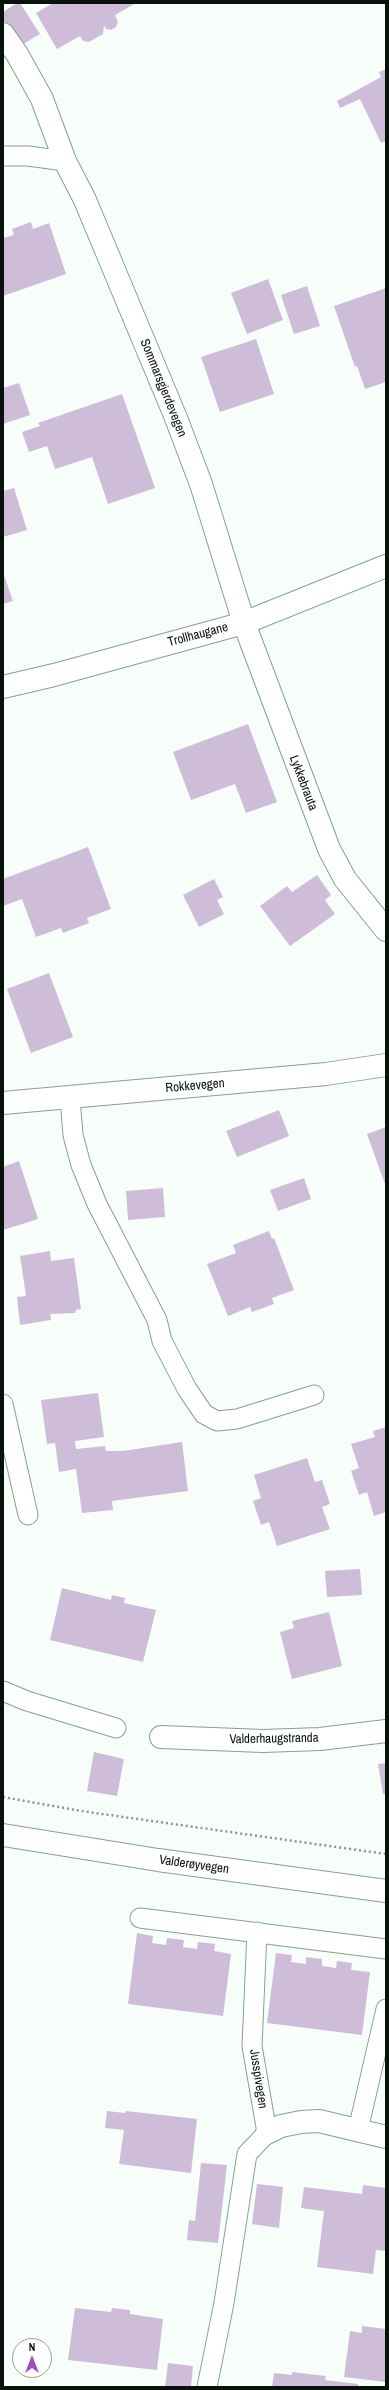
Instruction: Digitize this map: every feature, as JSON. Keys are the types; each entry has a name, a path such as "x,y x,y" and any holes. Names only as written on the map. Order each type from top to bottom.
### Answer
{"street":[{"name":"Sommarsgjerdevegen","path":"3,34 17,54 42,99 65,161 85,200 176,418 201,484 244,623"},
{"name":"Trollhaugane","path":"3,686 54,675 244,623 386,566"},
{"name":"Lykkebrauta","path":"244,623 329,849 344,879 386,930"},
{"name":"Rokkevegen","path":"3,1103 326,1074 386,1066"},
{"name":"Valderhaugstranda","path":"161,1737 263,1741 320,1738 386,1731"},
{"name":"Valderøyvegen","path":"3,1835 158,1860 386,1891"},
{"path":"267,2133 287,2125 319,2121 386,2136"}],"lane":[{"path":"3,156 28,156 65,161"},
{"path":"70,1098 73,1135 81,1165 95,1198 157,1320 162,1341 187,1389 204,1414 217,1421 237,1419 314,1395"},
{"path":"3,1404 28,1515"},
{"path":"3,1691 27,1701 116,1728"},
{"path":"140,1918 386,1949"},
{"name":"Jusspivegen","path":"257,1932 252,2046 267,2133"},
{"path":"358,2130 386,2009"},
{"path":"207,2387 224,2303 247,2154 267,2133"}],"path":[{"path":"3,1797 81,1812 386,1854"}],"building":[{"path":"17,3 20,3 40,34 20,46 3,19 3,12"},
{"path":"53,3 136,3 115,15 118,22 116,27 111,30 106,29 104,25 103,34 89,42 83,41 80,36 57,49 36,13"},
{"path":"386,69 386,141 381,143 360,99 340,108 337,101 381,77 379,72"},
{"path":"31,222 33,229 49,223 66,274 3,296 3,238 14,235 12,229"},
{"path":"268,279 283,320 247,334 231,293"},
{"path":"307,286 320,326 294,334 281,295"},
{"path":"386,288 386,382 365,389 357,366 355,367 334,306"},
{"path":"256,339 274,394 220,412 201,357"},
{"path":"19,383 30,415 3,424 3,388"},
{"path":"122,394 155,488 108,504 92,457 55,469 47,446 29,452 22,432 40,426 38,423"},
{"path":"14,488 27,530 3,537 3,491"},
{"path":"3,572 13,601 3,604"},
{"path":"248,724 277,802 246,813 235,784 191,800 173,752"},
{"path":"88,847 111,909 87,918 89,923 63,933 61,928 36,937 22,899 3,906 3,879"},
{"path":"317,875 331,895 325,900 335,914 290,946 260,906 287,886 292,892"},
{"path":"214,879 223,897 217,900 224,914 199,927 183,895"},
{"path":"49,973 73,1037 31,1053 7,989"},
{"path":"279,1110 289,1136 237,1157 226,1131"},
{"path":"386,1127 386,1187 367,1134"},
{"path":"19,1161 38,1219 3,1230 3,1167"},
{"path":"304,1178 311,1199 278,1211 270,1190"},
{"path":"163,1188 165,1217 128,1220 126,1191"},
{"path":"269,1231 272,1239 274,1238 294,1290 272,1298 274,1304 252,1312 250,1307 228,1316 207,1264 236,1253 233,1245"},
{"path":"50,1251 51,1261 74,1258 81,1309 76,1310 75,1313 50,1314 51,1320 20,1325 17,1297 26,1296 20,1256"},
{"path":"98,1393 104,1437 75,1441 76,1449 105,1446 106,1451 123,1451 182,1442 188,1491 112,1501 113,1510 82,1513 76,1469 59,1472 55,1443 47,1444 41,1400"},
{"path":"386,1427 386,1512 374,1516 367,1492 359,1495 351,1471 359,1468 351,1444 375,1437 373,1431"},
{"path":"307,1458 315,1482 322,1480 330,1504 322,1507 330,1529 277,1546 269,1522 261,1525 253,1501 261,1498 254,1475"},
{"path":"360,1569 362,1595 327,1597 325,1571"},
{"path":"62,1588 111,1600 112,1595 125,1598 124,1603 156,1610 143,1662 50,1640"},
{"path":"329,1612 342,1666 292,1679 280,1632 294,1628 292,1621"},
{"path":"94,1752 124,1759 117,1796 87,1791"},
{"path":"386,1763 386,1794 383,1794 378,1764"},
{"path":"137,1933 153,1936 152,1943 166,1945 167,1938 184,1940 183,1947 197,1949 198,1942 215,1944 214,1951 231,1954 223,2016 128,2004"},
{"path":"276,1953 292,1955 291,1962 306,1964 306,1957 322,1959 322,1966 336,1968 337,1961 352,1963 351,1970 370,1972 362,2035 267,2023"},
{"path":"107,2111 125,2113 126,2111 197,2119 191,2173 119,2164 124,2130 105,2128"},
{"path":"201,2163 227,2165 218,2243 187,2240 189,2220 195,2221"},
{"path":"257,2184 283,2187 279,2228 252,2224"},
{"path":"363,2185 386,2188 386,2251 376,2250 373,2274 317,2267 324,2211 301,2208 304,2187 362,2194"},
{"path":"75,2308 111,2312 112,2308 130,2310 130,2314 163,2319 157,2370 68,2360"},
{"path":"362,2326 386,2329 386,2382 344,2377 350,2331 362,2333"},
{"path":"168,2363 193,2366 191,2387 165,2387"},
{"path":"292,2372 326,2376 325,2380 358,2384 358,2387 272,2387 274,2373 292,2375"}]}
